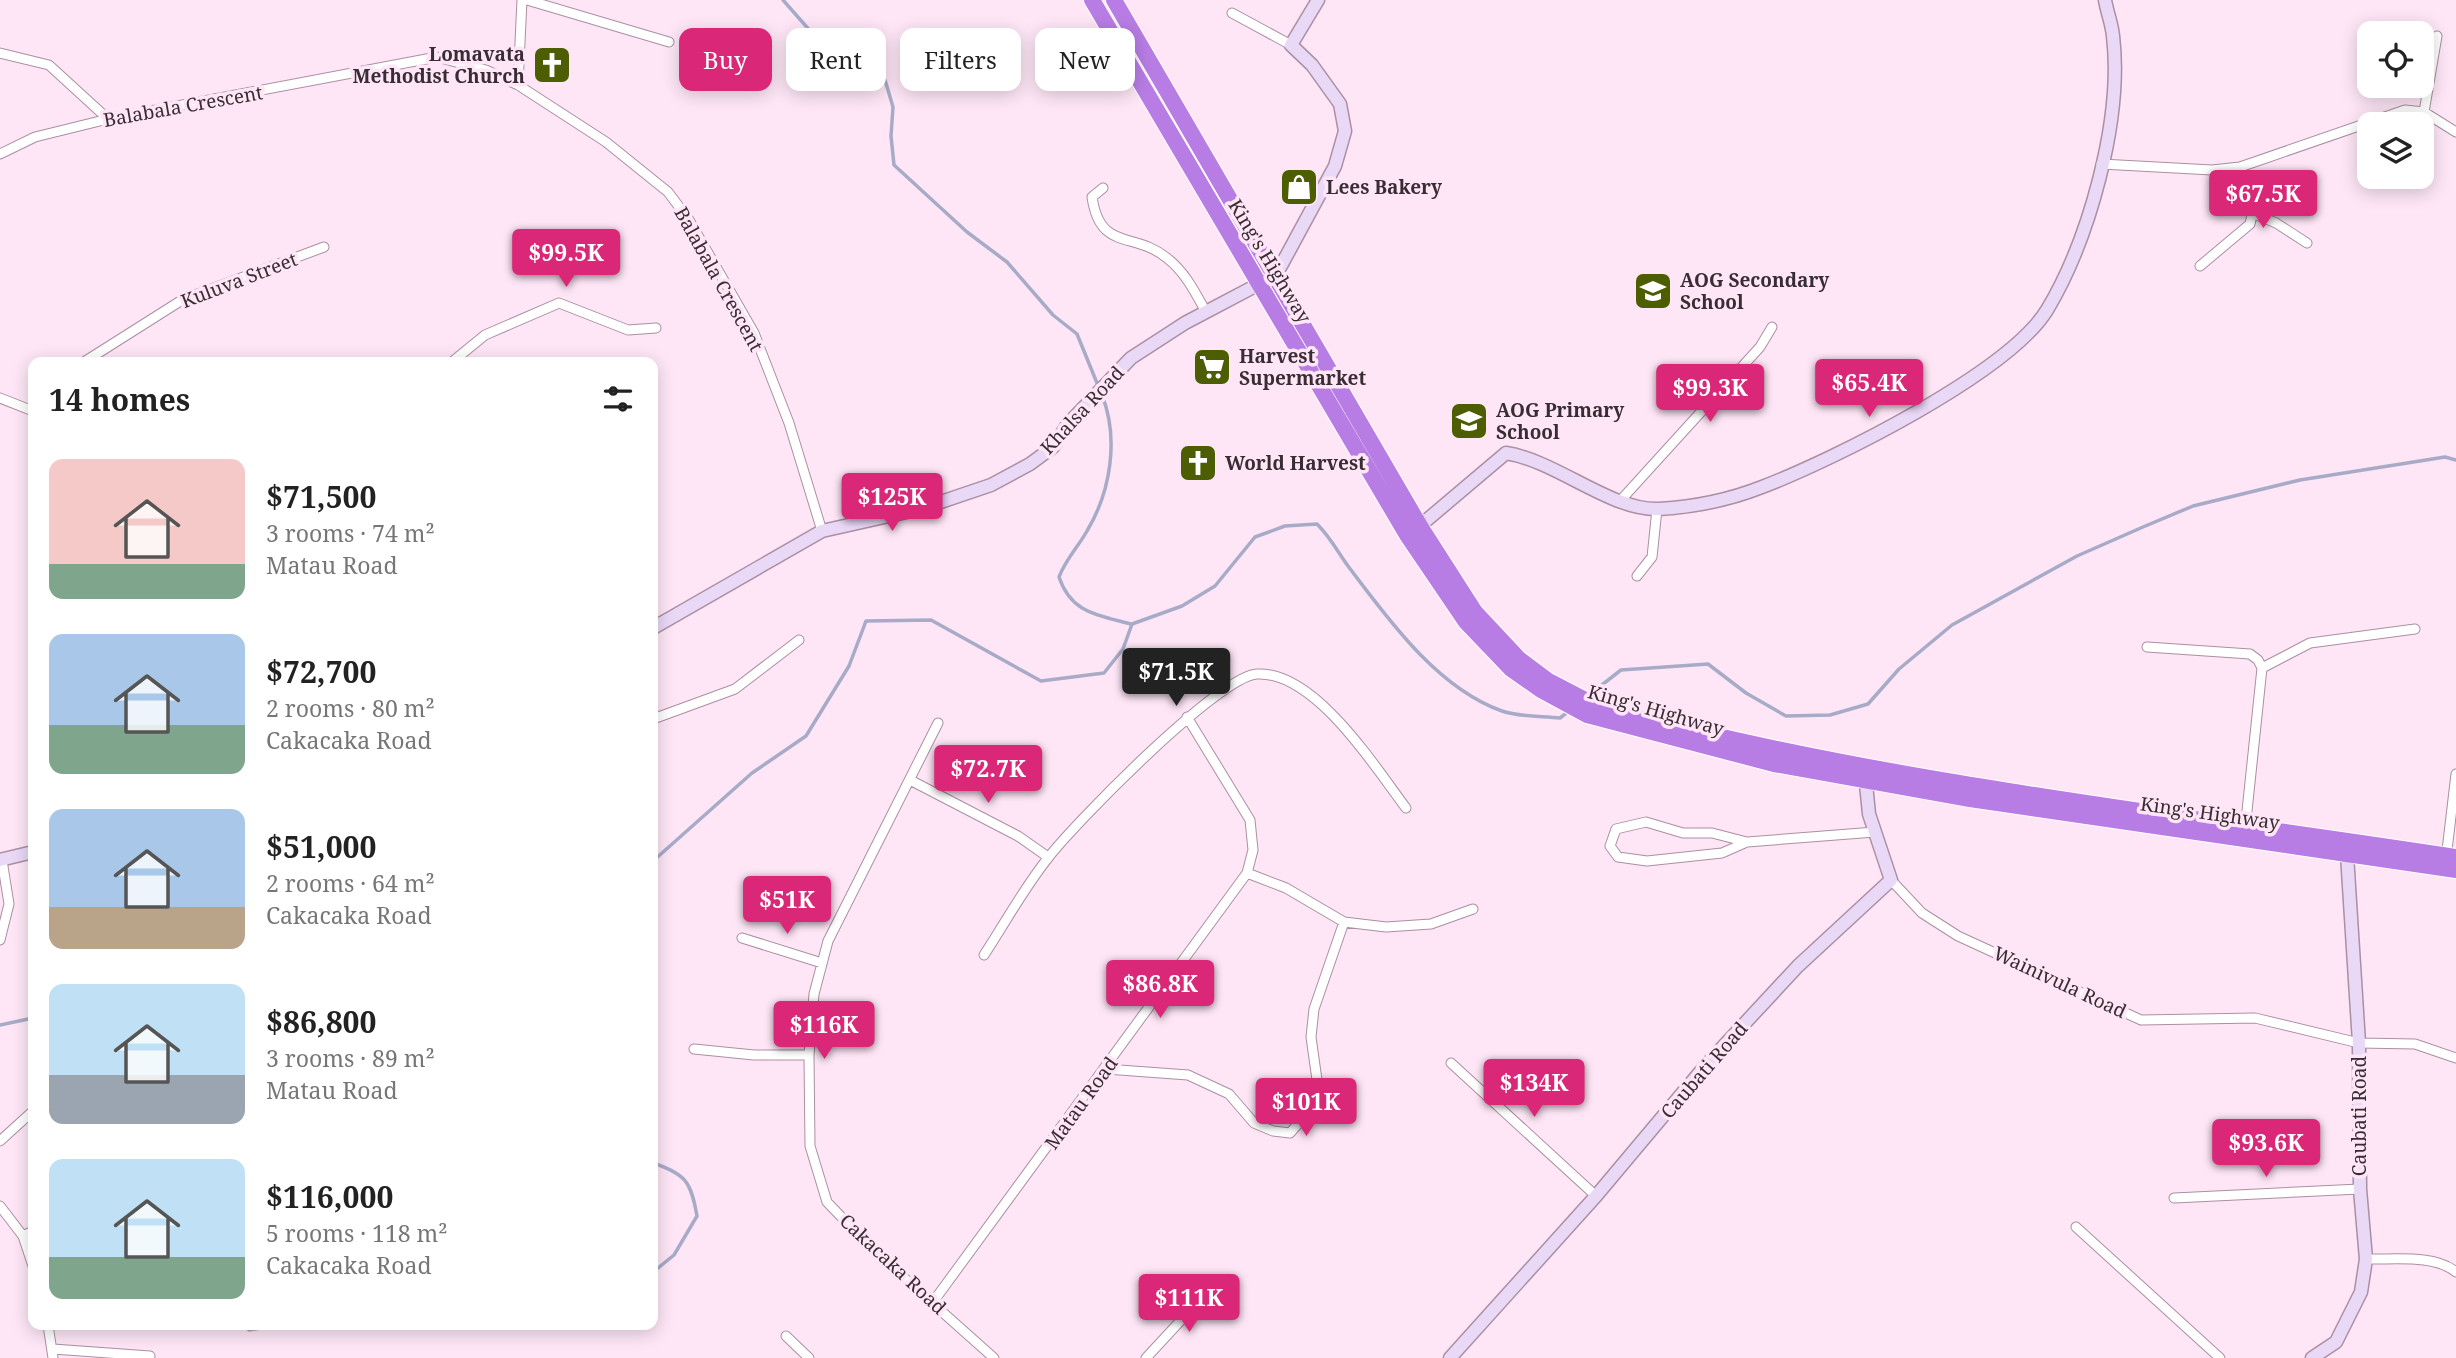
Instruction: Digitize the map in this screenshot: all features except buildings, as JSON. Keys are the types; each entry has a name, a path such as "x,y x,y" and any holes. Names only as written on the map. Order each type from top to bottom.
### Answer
{"highway":[{"name":"King's Highway","path":"1092,0 1259,283 1414,531 1496,636 1519,659 1571,700 1592,710 1774,764 1865,774 2451,863"},
{"name":"King's Highway","path":"1114,0 1276,275 1414,531"},
{"name":"King's Highway","path":"2244,833 2347,855 2451,863"}],"street":[{"path":"518,85 524,0 669,42"},
{"path":"1291,45 1318,0"},
{"path":"1414,531 1506,453 1548,465 1620,501 1657,509 1714,502 1763,487 1892,425 2002,358 2046,312 2080,240 2101,164 2113,96 2113,36 2105,0"},
{"path":"1232,13 1291,45 1312,65 1340,104 1345,131 1335,166 1276,275"},
{"path":"2399,112 2424,112 2437,36"},
{"path":"0,53 49,65 108,119"},
{"name":"Balabala Crescent","path":"0,154 36,137 108,119 437,57 486,70 518,85 606,142 668,192 689,220 754,333 789,423 822,531"},
{"path":"2434,118 2456,132"},
{"path":"2101,164 2212,170 2240,167 2357,127"},
{"path":"2200,266 2250,224 2254,206 2240,167"},
{"path":"1103,188 1092,197 1095,218 1110,234 1144,245 1166,257 1187,278 1206,312"},
{"path":"2252,214 2276,223 2307,243"},
{"name":"Kuluva Street","path":"93,357 182,300 324,247"},
{"name":"Khalsa Road","path":"658,625 822,531 920,509 991,485 1030,464 1053,447 1094,395 1130,358 1206,312 1276,275"},
{"path":"458,357 485,335 559,303 628,330 656,328"},
{"path":"1620,501 1760,347 1772,327"},
{"path":"0,398 28,409"},
{"path":"1637,576 1652,557 1657,509"},
{"path":"2262,668 2310,643 2415,629"},
{"path":"658,717 736,689 799,640"},
{"path":"2147,647 2250,654 2258,660 2262,668 2244,833"},
{"path":"984,955 1048,857 1187,717 1242,678 1258,674 1284,681 1310,694 1340,721 1406,808"},
{"name":"Matau Road","path":"933,1302 1247,873 1253,850 1250,820 1187,717"},
{"name":"Cakacaka Road","path":"938,723 828,941 814,994 808,1055 810,1146 827,1202 874,1252 933,1302 990,1357"},
{"path":"1865,774 1875,832 1891,880"},
{"path":"2451,863 2456,774"},
{"path":"910,780 1018,836 1048,857"},
{"path":"1747,842 1723,853 1647,861 1618,857 1610,846 1616,829 1646,822 1683,833 1712,833 1747,842 1875,832"},
{"path":"0,940 9,904 1,860 28,853"},
{"name":"Caubati Road","path":"2312,1358 2336,1342 2361,1292 2366,1259 2360,1189 2359,1043 2347,855"},
{"path":"1247,873 1286,888 1344,922 1386,927 1431,924 1473,909"},
{"name":"Wainivula Road","path":"1891,880 1922,913 1958,936 2141,1020 2255,1018 2359,1043 2415,1044 2456,1058"},
{"name":"Caubati Road","path":"1450,1358 1597,1196 1706,1065 1792,972 1891,880"},
{"path":"1106,1069 1188,1075 1229,1094 1254,1123 1273,1131 1290,1133 1312,1108 1318,1087 1311,1037 1314,1009 1344,922"},
{"path":"743,938 822,963"},
{"path":"694,1049 754,1055 808,1055"},
{"path":"1451,1063 1597,1196"},
{"path":"0,1141 28,1116"},
{"path":"2174,1198 2360,1189"},
{"path":"0,1206 23,1236 28,1251"},
{"path":"2076,1227 2220,1358"},
{"path":"23,1236 28,1234"},
{"path":"2366,1259 2430,1262 2448,1266 2456,1272"},
{"path":"1146,1358 1210,1289"},
{"path":"49,1330 53,1354 150,1356"},
{"path":"786,1336 809,1358"}],"waterway":[{"path":"783,0 827,50 885,80 893,107 891,136 894,165 967,232 1007,262 1053,315 1077,334 1099,388"},
{"path":"1102,395 1111,446 1107,482 1084,537 1059,577 1071,598 1087,611 1131,624"},
{"path":"1589,695 1621,670 1708,664 1746,693 1786,716 1830,715 1868,704 1899,669 1952,625 2077,556 2193,506 2300,480 2445,457 2456,460"},
{"path":"658,857 752,773 806,736 849,666 866,621 931,620 1041,681 1104,673 1123,649 1132,624 1182,606 1215,586 1255,537 1285,526 1317,524 1397,629 1435,669 1456,686 1478,700 1509,713 1560,718 1569,711"},
{"path":"0,1025 28,1019"},
{"path":"658,1165 673,1171 685,1181 697,1216 674,1255 658,1268"}],"place":[{"name":"Lomavata Methodist Church","path":"552,65"},
{"name":"Lees Bakery","path":"1299,187"},
{"name":"AOG Secondary School","path":"1653,291"},
{"name":"Harvest Supermarket","path":"1212,367"},
{"name":"AOG Primary School","path":"1469,421"},
{"name":"World Harvest","path":"1198,463"}]}
